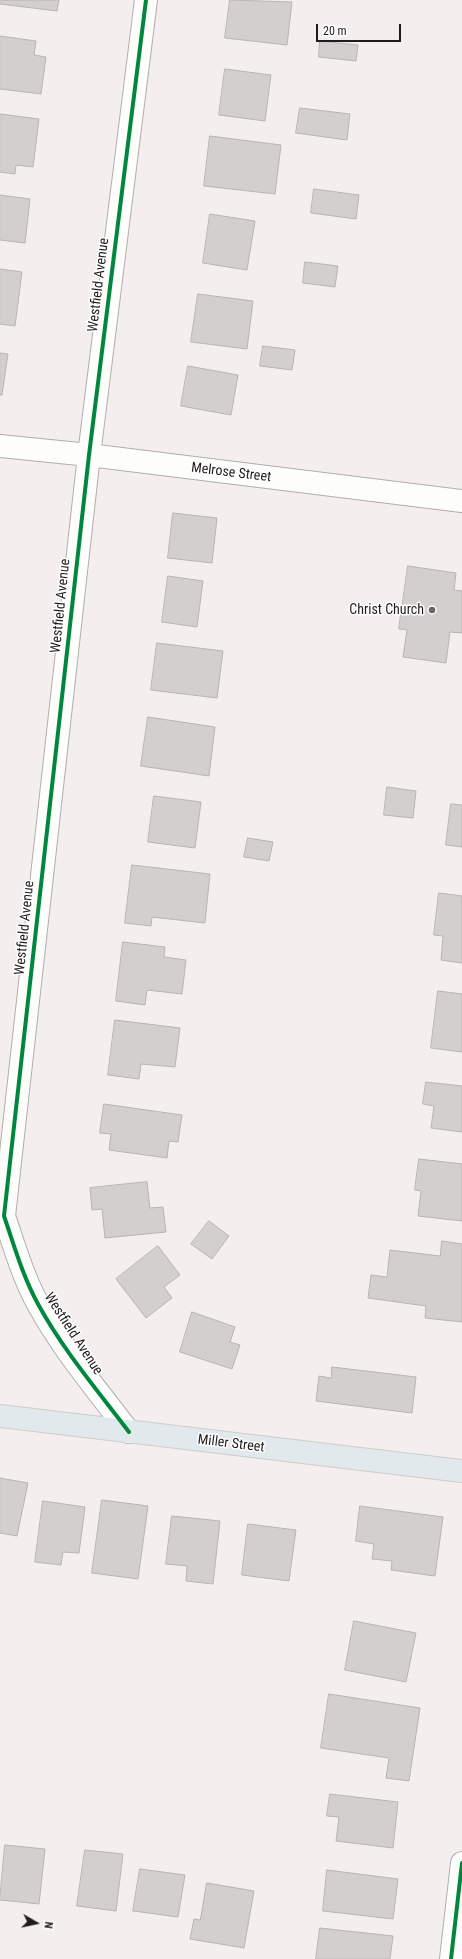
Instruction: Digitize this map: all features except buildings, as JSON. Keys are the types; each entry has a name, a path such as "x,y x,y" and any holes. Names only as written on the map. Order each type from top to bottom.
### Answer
{"main road":[{"name":"Miller Street","path":"0,1416 462,1471"}],"street":[{"name":"Westfield Avenue","path":"129,1432 79,1367 38,1303 2,1219 89,455 146,0"},
{"name":"Melrose Street","path":"0,446 89,455 462,501"},
{"path":"451,1959 462,1863"}],"cycle path":[{"path":"129,1432 58,1338 38,1304 19,1261 4,1216 89,455 146,0"},
{"path":"451,1959 462,1863"}],"place":[{"name":"Christ Church","path":"432,610"}]}
